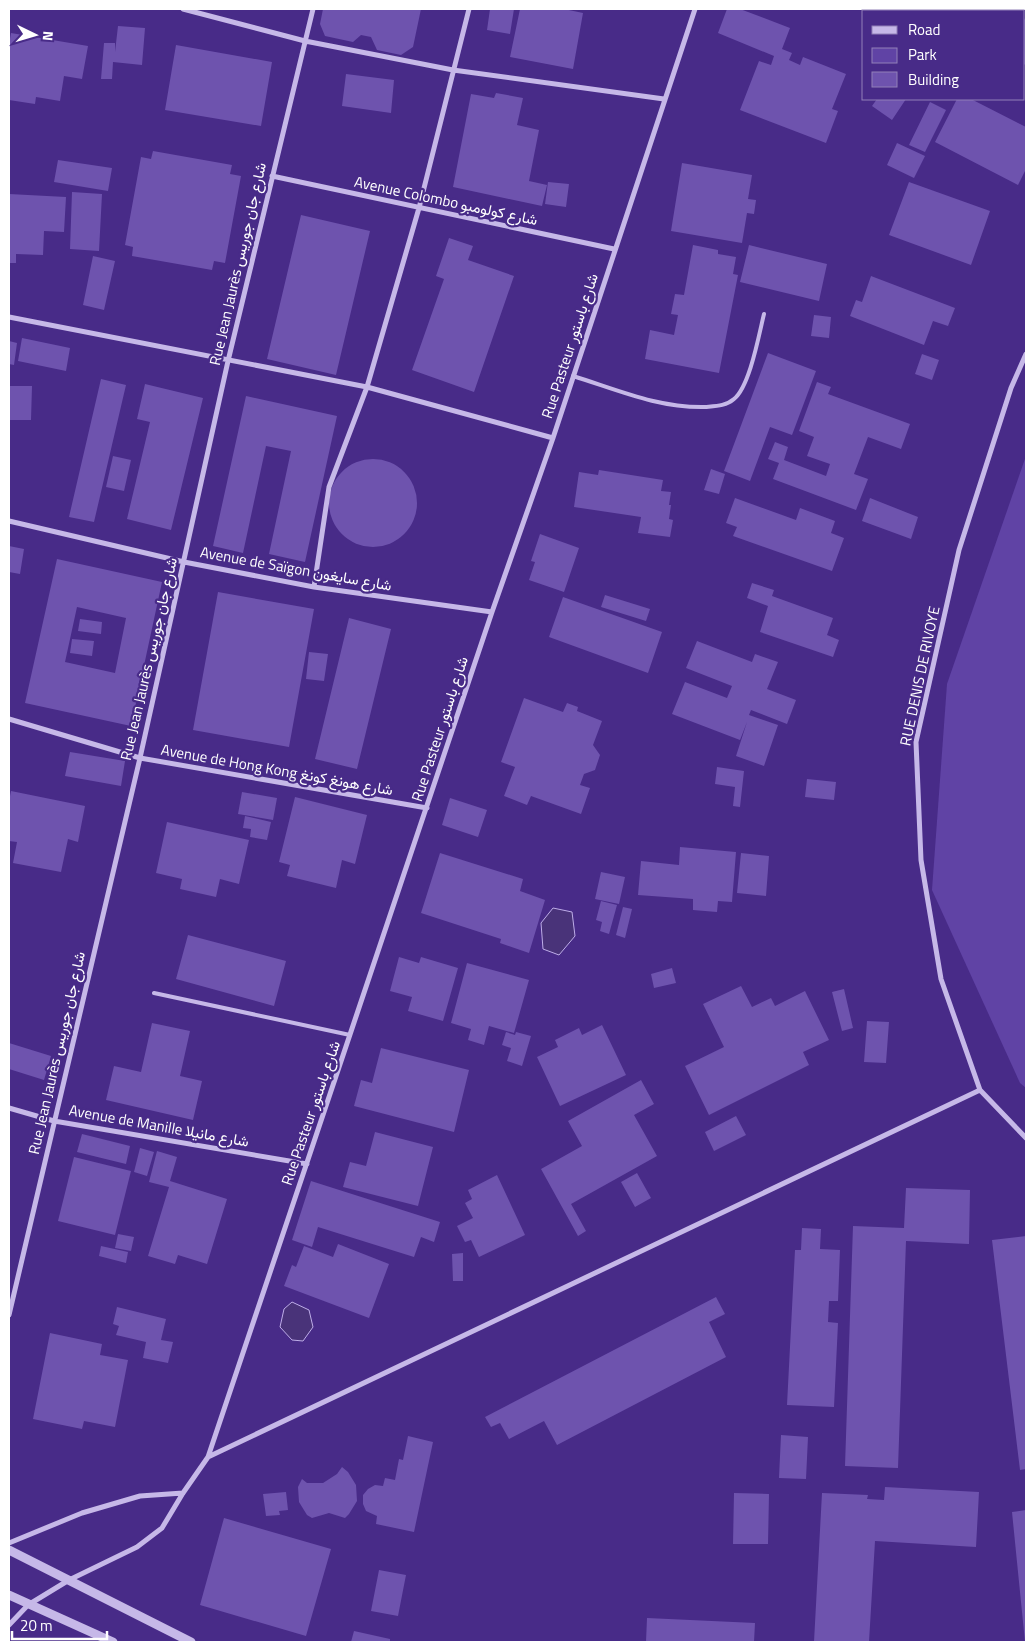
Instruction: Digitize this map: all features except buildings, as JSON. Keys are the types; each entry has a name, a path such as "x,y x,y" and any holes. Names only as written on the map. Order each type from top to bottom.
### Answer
{"street":[{"path":"183,9 305,41 453,70 664,99"},
{"name":"Rue Jean Jaurès شارع جان جوريس","path":"9,1315 140,758 228,360 313,9"},
{"path":"314,587 329,487 367,387 419,208 469,9"},
{"name":"Rue Pasteur شارع باستور","path":"208,1457 492,612 553,438 695,9"},
{"name":"Avenue Colombo شارع كولومبو","path":"272,176 614,249"},
{"path":"9,318 367,387 553,438"},
{"name":"RUE DENIS DE RIVOYE","path":"1026,354 1011,388 959,550 916,742 920,860 941,979 980,1090 1026,1138"},
{"name":"Avenue de Saïgon شارع سايغون","path":"9,521 184,562 314,587 492,612"},
{"name":"Avenue de Hong Kong شارع هونغ كونغ","path":"9,719 140,758 427,808"},
{"path":"9,1625 28,1605 69,1580 137,1547 162,1528 208,1457 980,1090"},
{"name":"Avenue de Manille شارع مانيلا","path":"9,1108 54,1121 307,1164"},
{"path":"9,1543 82,1513 140,1496 183,1493"},
{"path":"9,1550 191,1642"},
{"path":"9,1595 113,1642"}],"lane":[{"path":"573,376 657,403 685,407 721,406 735,399 748,378 764,314"},
{"path":"154,993 350,1035"}],"green space":[{"path":"1026,456 1026,1088 1020,1083 932,890 947,684"}],"shaded area":[{"path":"553,908 572,912 575,936 559,955 543,949 541,923"},
{"path":"292,1302 309,1310 313,1327 303,1341 292,1340 280,1327 284,1309"}]}
